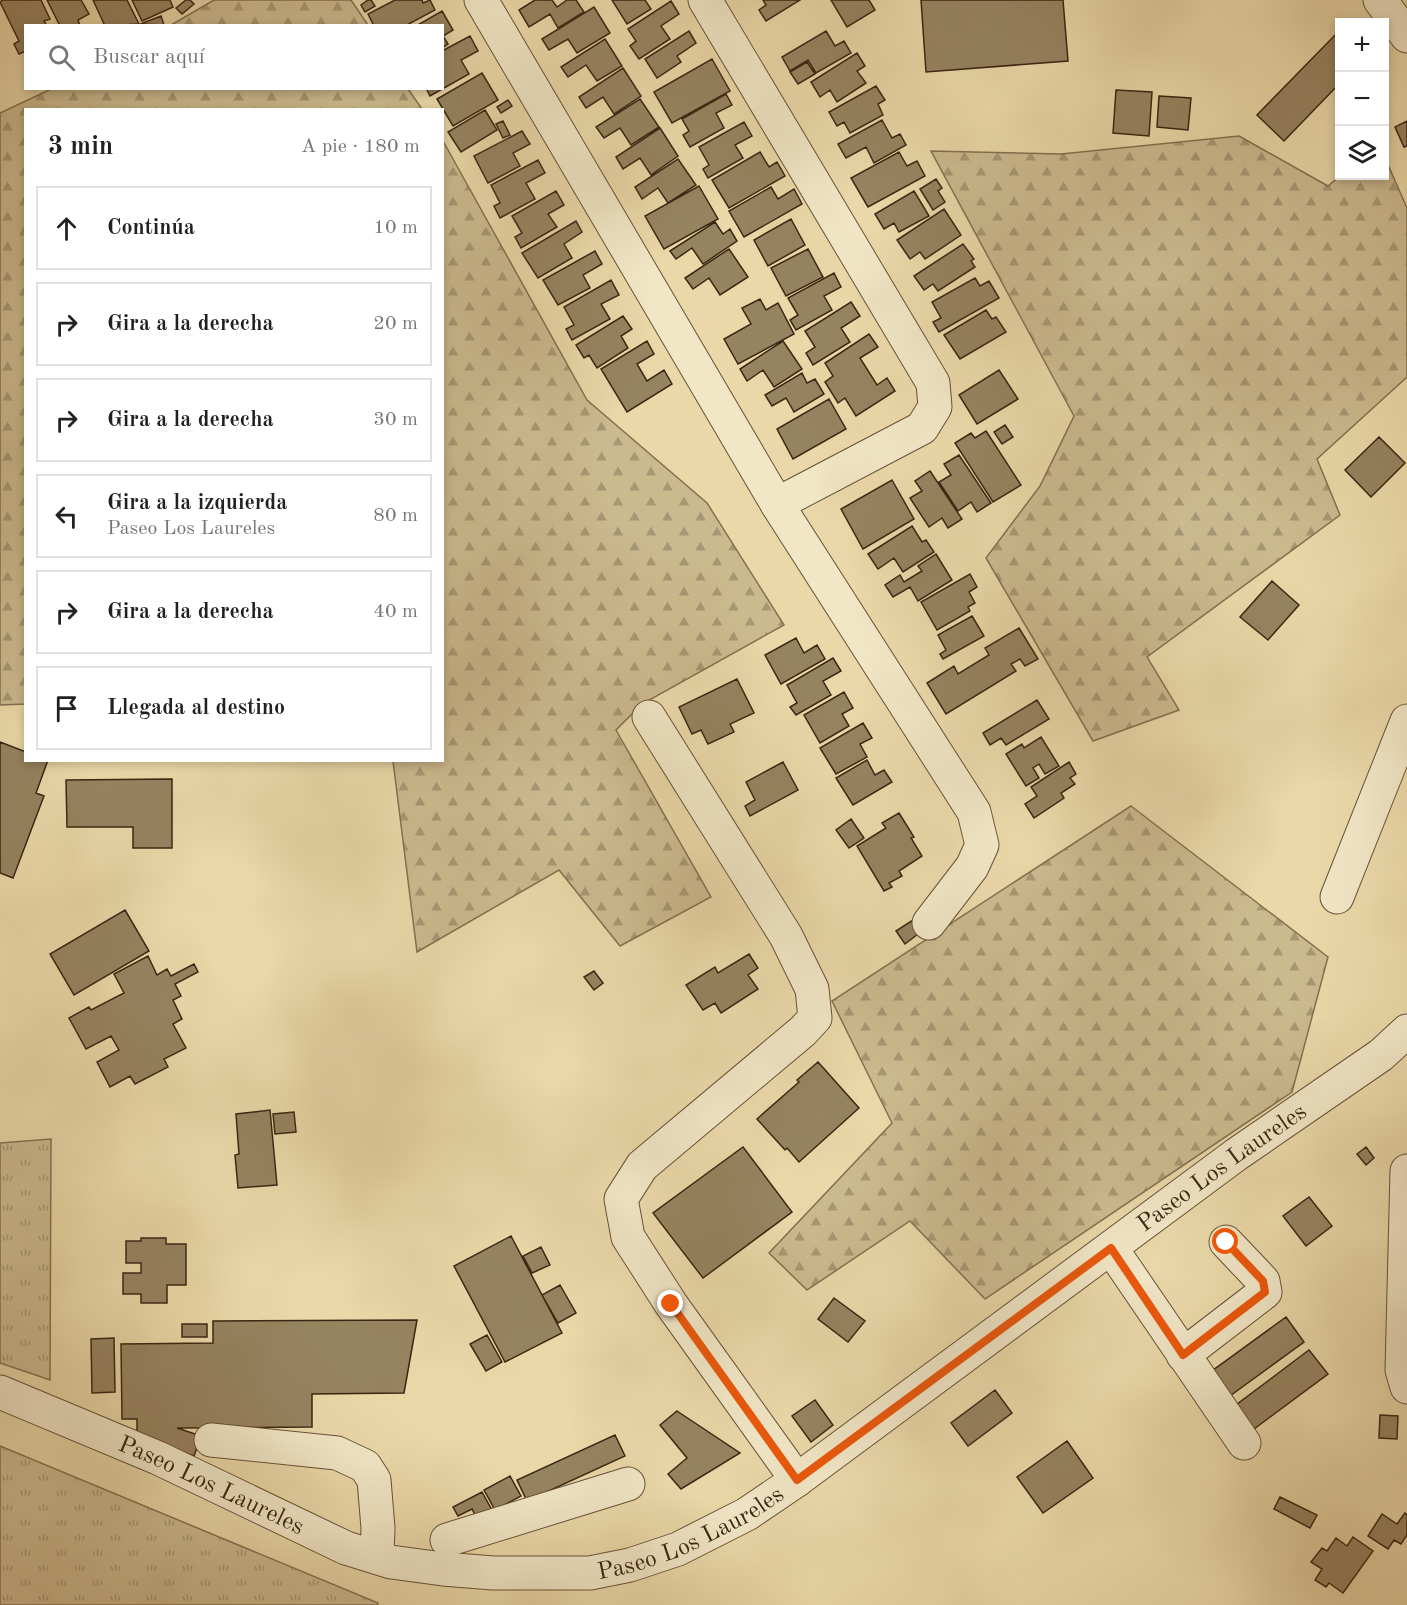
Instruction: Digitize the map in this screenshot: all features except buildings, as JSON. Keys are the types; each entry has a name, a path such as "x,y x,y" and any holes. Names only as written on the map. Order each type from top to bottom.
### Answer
{"street":[{"path":"482,0 777,504 974,812 982,844 972,867 929,923"},
{"path":"705,0 933,383 935,407 922,428 777,504"},
{"path":"1380,0 1407,36"},
{"path":"649,717 786,936 812,989 814,1018 803,1031 642,1166 621,1200 628,1237 671,1304 797,1480"},
{"path":"1337,897 1407,721"},
{"name":"Paseo Los Laureles","path":"0,1392 158,1458 346,1548 391,1562 493,1573 590,1573 630,1565 678,1549 747,1514 797,1480 1237,1154 1381,1055 1407,1031"},
{"path":"1407,1171 1402,1370 1407,1387"},
{"path":"1183,1355 1265,1292 1263,1281 1226,1242"},
{"path":"1111,1248 1244,1443"},
{"path":"211,1440 337,1453 365,1466 374,1480 378,1528 377,1557"},
{"path":"447,1540 628,1484"}],"green space":[{"path":"214,0 351,0 367,24 173,24"},
{"path":"49,90 409,90 421,108 24,108 24,704 0,705 0,113"},
{"path":"1239,136 1328,186 1335,180 1389,180 1389,167 1407,208 1407,377 1317,459 1340,515 1147,657 1179,710 1093,741 986,558 1040,486 1074,416 931,151 1061,154"},
{"path":"444,143 587,400 707,503 784,625 642,704 616,730 711,897 620,946 559,870 417,952 393,762 444,762"},
{"path":"1131,806 1328,957 1292,1092 985,1299 910,1221 807,1290 769,1253 892,1123 832,1001"},
{"path":"51,1139 50,1380 0,1363 0,1143"},
{"path":"0,1446 378,1603 378,1605 0,1605"}],"route":[{"path":"671,1304 797,1480 1111,1248 1183,1355 1265,1292 1263,1281 1226,1242"}]}
